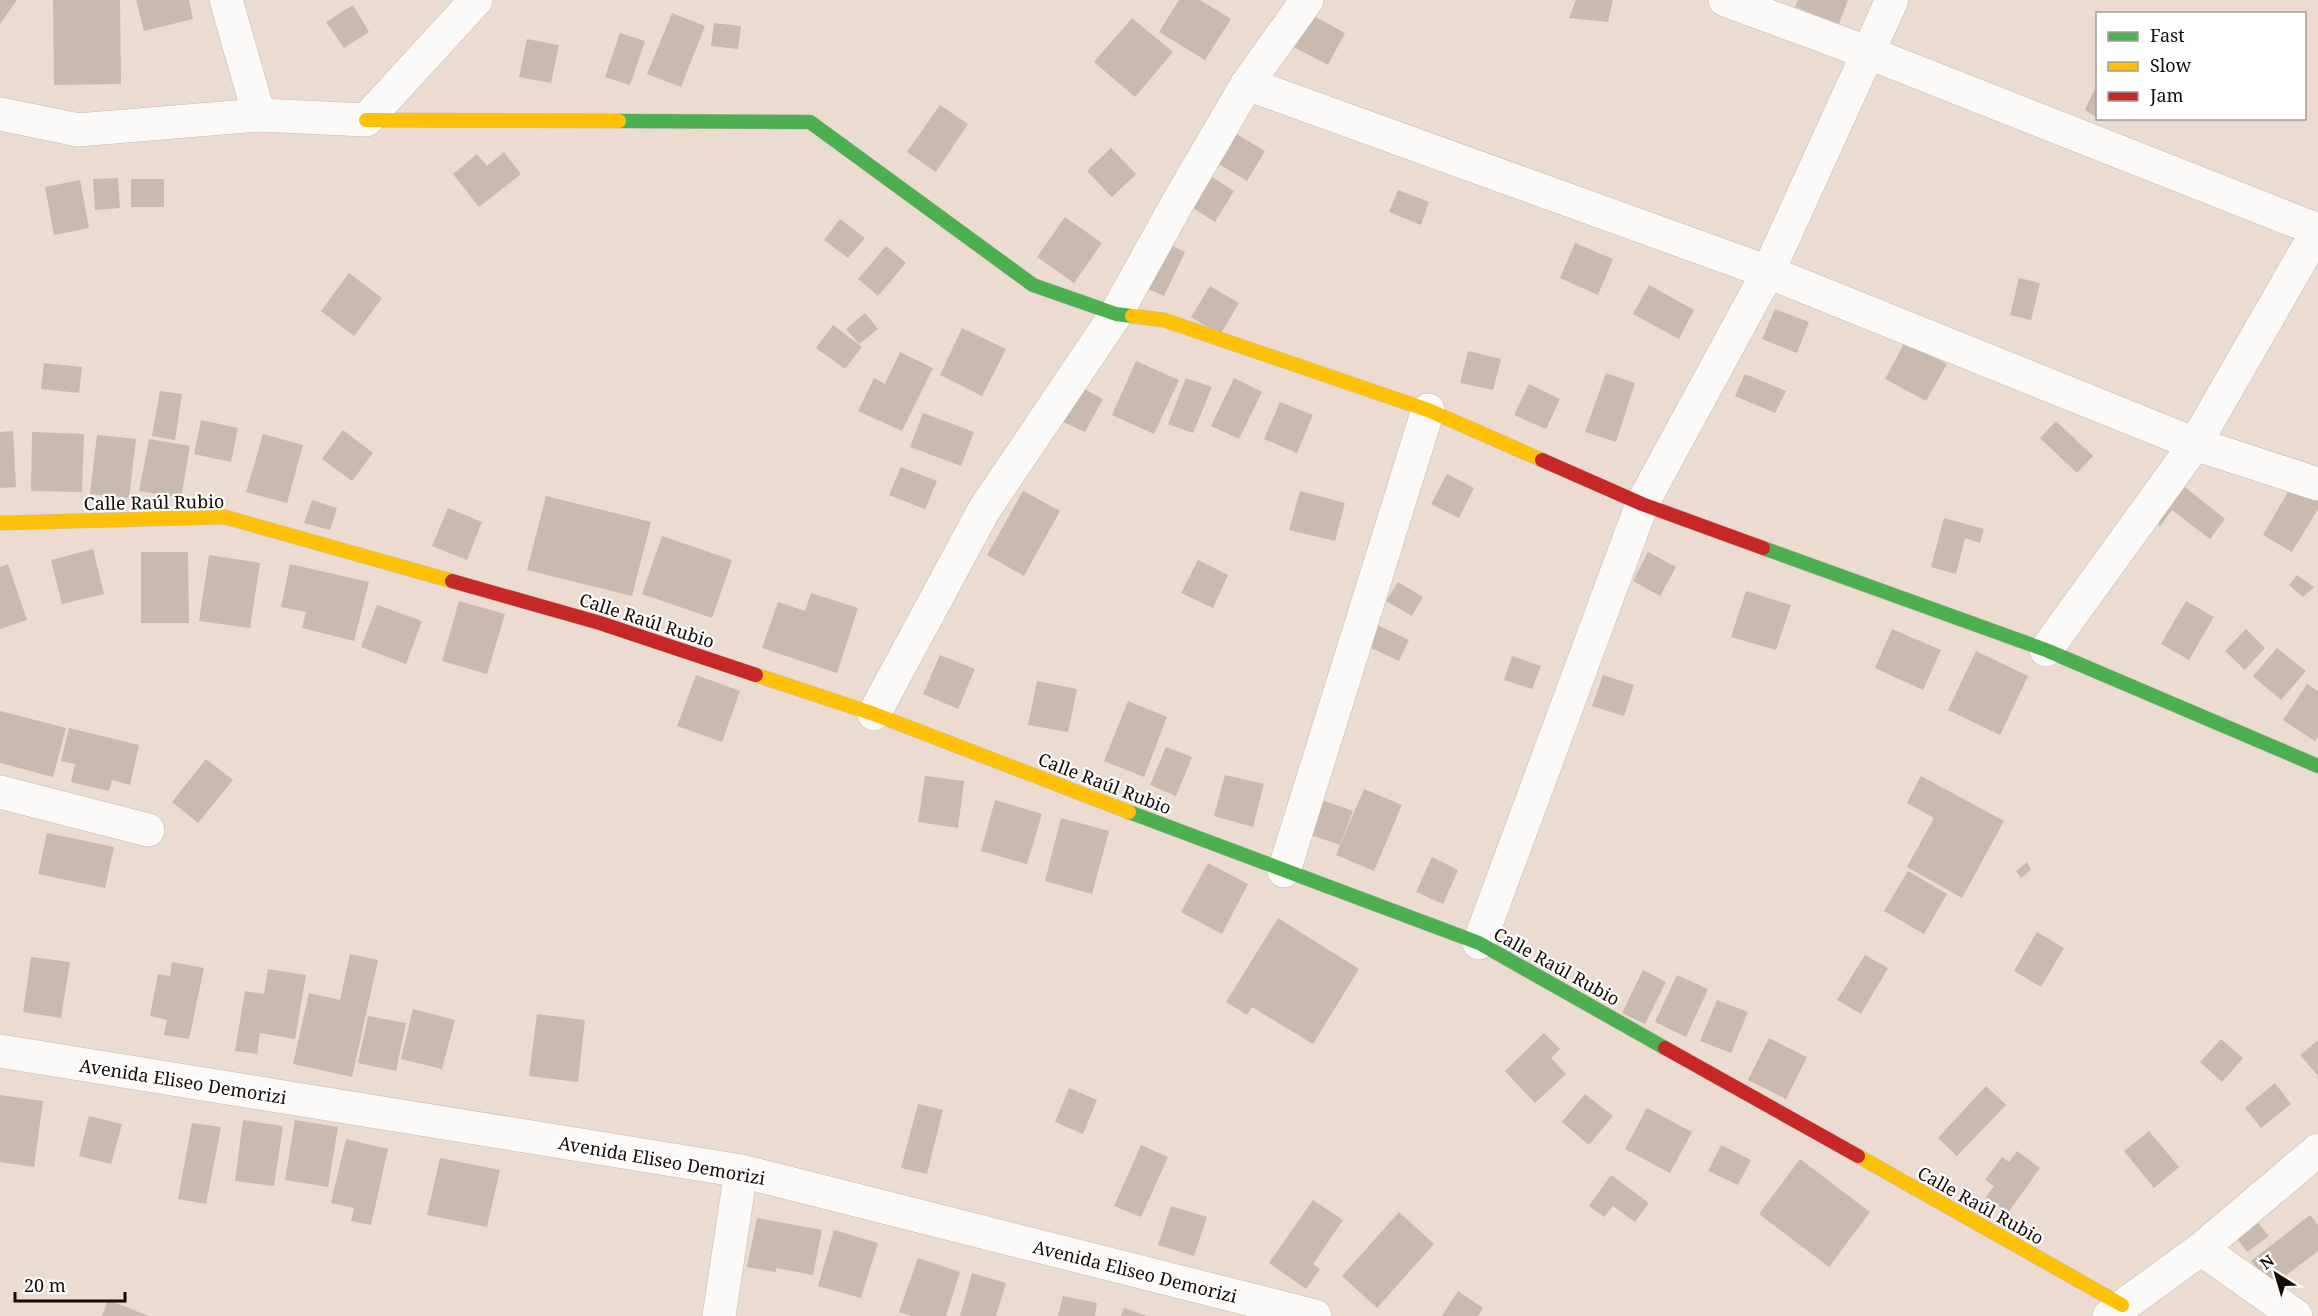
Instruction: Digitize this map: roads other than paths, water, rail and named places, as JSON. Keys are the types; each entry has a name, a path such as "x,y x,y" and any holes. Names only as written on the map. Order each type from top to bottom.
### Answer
{"street":[{"path":"226,0 259,115"},
{"path":"366,120 476,0"},
{"path":"874,714 984,510 1116,314 1247,84 1307,0"},
{"path":"1725,0 1869,53 2318,230 2195,444 2046,650"},
{"path":"1479,943 1642,504 1768,272 1892,0"},
{"path":"1247,84 1768,272 2195,444 2318,484"},
{"path":"0,114 78,130 259,115 366,120 810,122 1033,285 1116,314 1164,320 1428,410 1642,504 2046,650 2318,766"},
{"path":"1284,871 1428,410"},
{"name":"Calle Raúl Rubio","path":"0,522 225,517 600,623 874,714 1479,943 2116,1310"},
{"path":"0,792 148,830"},
{"name":"Avenida Eliseo Demorizi","path":"0,1051 741,1171 1315,1316"},
{"path":"2116,1310 2201,1249 2318,1150"},
{"path":"718,1316 741,1171"},
{"path":"2201,1249 2296,1316"}]}
